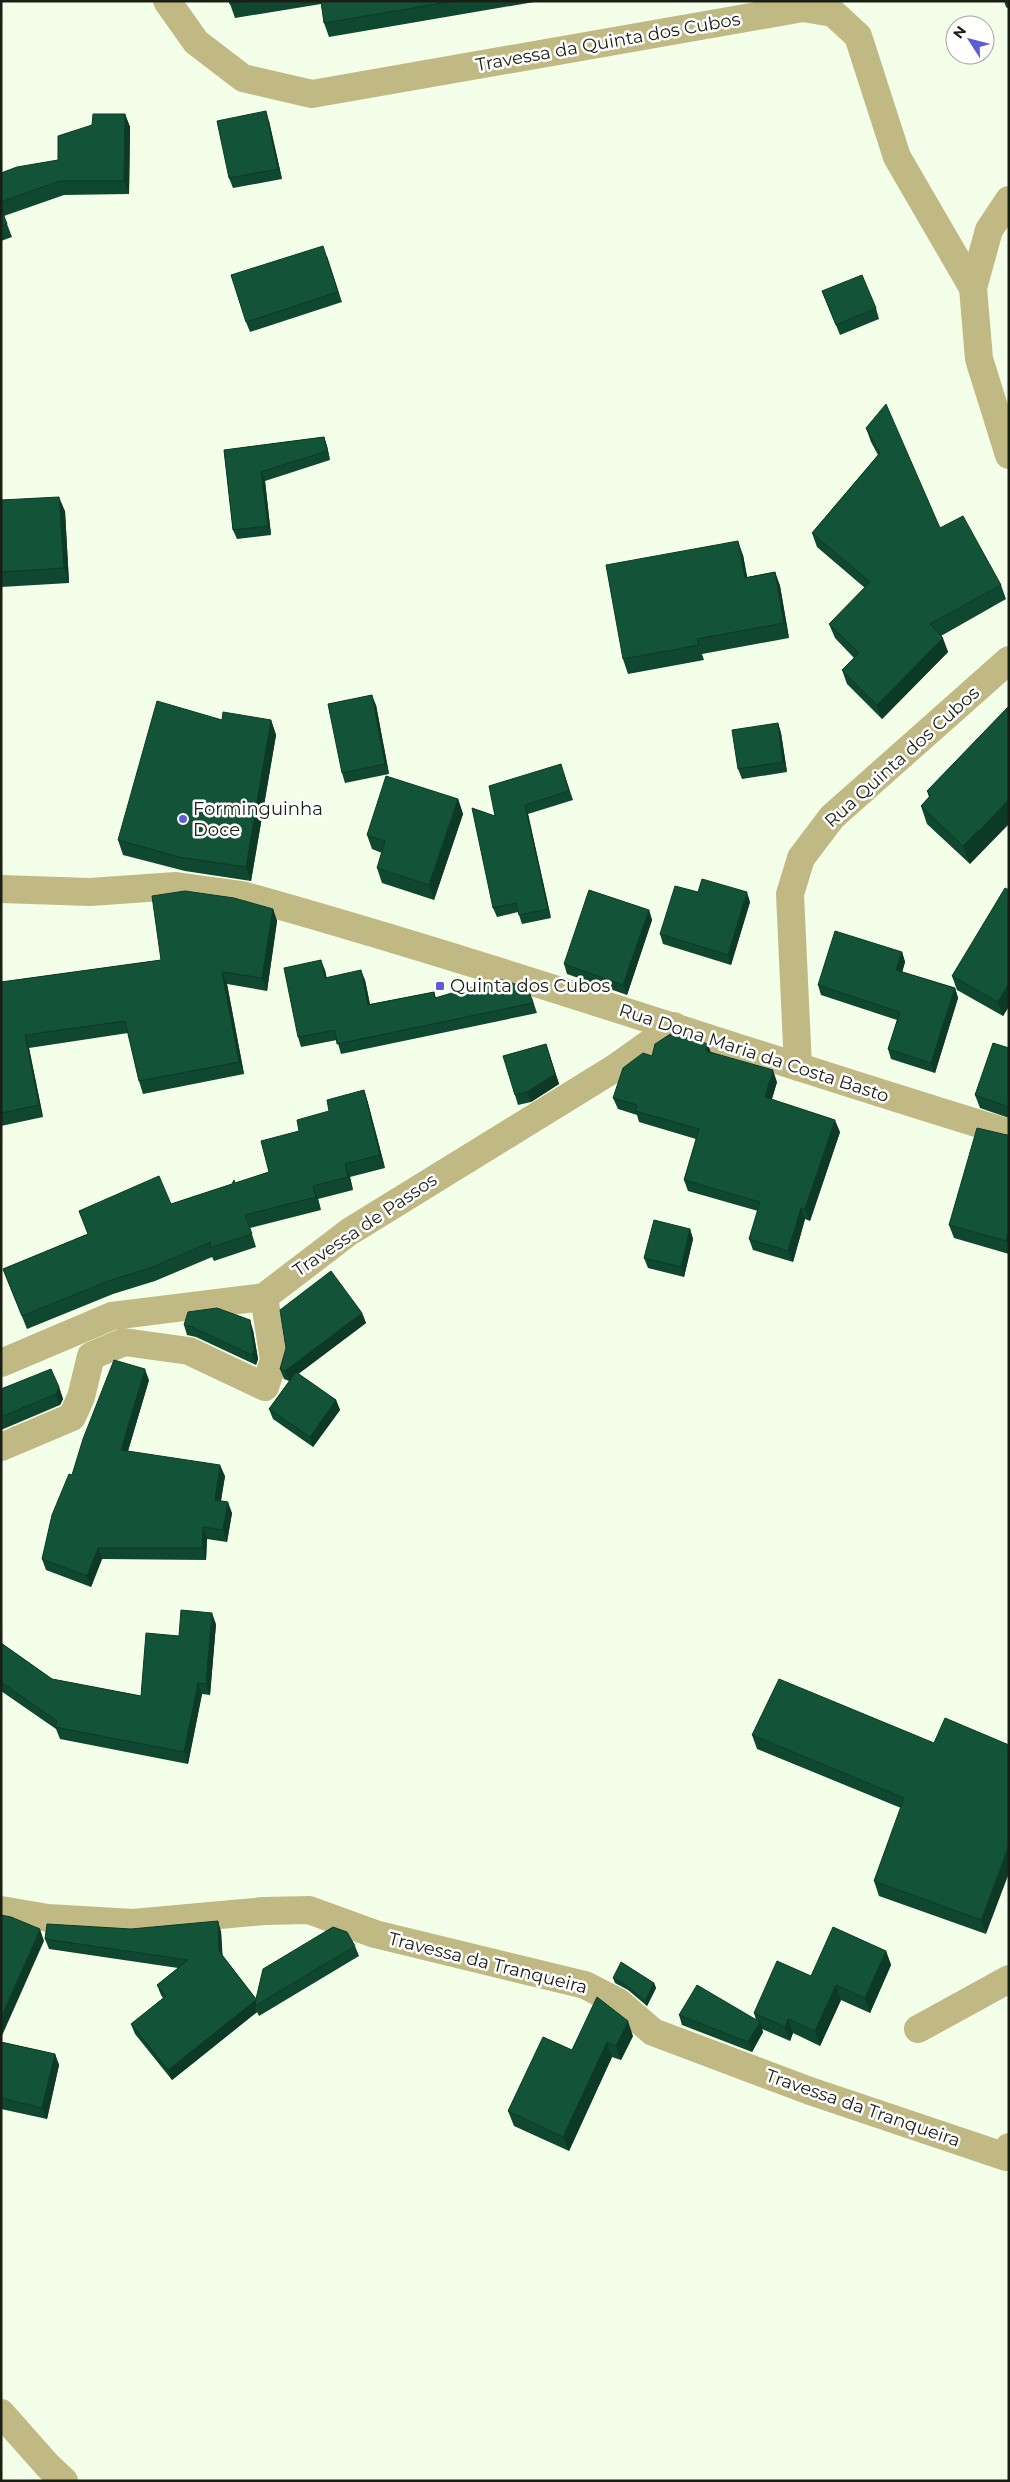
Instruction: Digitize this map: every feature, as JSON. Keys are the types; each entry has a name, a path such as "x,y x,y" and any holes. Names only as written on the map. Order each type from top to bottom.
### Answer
{"street":[{"name":"Travessa da Quinta dos Cubos","path":"167,1 196,42 243,78 312,94 803,8 832,13 858,36 897,157 973,288"},
{"path":"1009,200 989,230 973,288 979,359 1009,455"},
{"name":"Rua Quinta dos Cubos","path":"798,1067 790,894 801,858 832,817 1009,660"},
{"name":"Rua Dona Maria da Costa Basto","path":"1,889 90,892 176,886 242,895 674,1026 1009,1133"},
{"name":"Travessa de Passos","path":"264,1297 349,1232 615,1068 674,1026"},
{"path":"1,1363 112,1316 264,1297 274,1360 265,1387 189,1351 124,1342 91,1356 81,1397 72,1417 1,1447"},
{"name":"Travessa da Tranqueira","path":"1,1910 48,1918 133,1923 264,1911 309,1910 375,1934 586,1985 618,2002 653,2032 810,2091 1007,2152"},
{"path":"918,2029 1009,1978"},
{"path":"1,2413 48,2466 64,2481"}],"building":[{"path":"229,1 249,1 230,4"},
{"path":"321,1 454,1 324,23"},
{"path":"266,111 278,169 229,178 217,121"},
{"path":"93,114 125,114 124,181 59,181 1,202 1,173 17,167 58,160 58,136 92,125"},
{"path":"1,208 7,224 1,226"},
{"path":"323,246 338,292 246,322 231,275"},
{"path":"862,275 876,308 836,325 822,291"},
{"path":"886,404 940,528 963,516 1001,585 930,624 943,638 877,705 842,670 859,653 829,624 870,582 812,533 880,453 866,428"},
{"path":"324,437 327,451 261,472 268,526 233,530 224,450"},
{"path":"59,497 64,568 1,572 1,500"},
{"path":"738,541 745,578 775,572 784,623 697,639 699,645 623,659 606,565"},
{"path":"372,695 385,764 342,773 328,704"},
{"path":"157,701 222,720 223,712 271,720 246,867 179,857 118,840"},
{"path":"1009,706 1009,799 963,846 921,806 931,795 927,791"},
{"path":"778,723 783,762 738,769 732,730"},
{"path":"561,764 569,791 525,805 548,909 519,915 516,903 493,908 472,808 495,816 489,786"},
{"path":"386,776 458,799 429,885 377,868 385,841 367,835"},
{"path":"702,879 747,892 728,955 660,934 675,886 698,892"},
{"path":"1005,888 1009,890 1009,983 998,1002 952,976"},
{"path":"589,890 649,910 623,985 564,964"},
{"path":"185,891 234,898 273,909 262,978 222,972 239,1062 139,1081 125,1021 25,1035 39,1105 1,1113 1,982 161,960 152,896"},
{"path":"835,931 902,952 896,970 955,988 931,1063 888,1049 900,1012 818,985"},
{"path":"321,960 325,978 361,970 368,1005 434,992 435,998 499,979 528,988 533,1003 337,1044 335,1030 298,1037 284,968"},
{"path":"672,1033 708,1044 706,1051 773,1070 765,1097 835,1120 805,1209 801,1208 788,1251 749,1239 760,1202 684,1180 699,1129 635,1111 637,1105 613,1098 623,1068 643,1053 652,1056 655,1044"},
{"path":"993,1043 1009,1048 1009,1107 975,1095"},
{"path":"546,1044 555,1074 527,1092 515,1095 503,1056"},
{"path":"364,1090 380,1155 345,1164 348,1177 313,1186 316,1197 245,1215 252,1234 209,1248 211,1242 150,1268 108,1281 22,1316 3,1269 88,1234 79,1211 159,1176 171,1204 232,1184 234,1180 235,1183 269,1172 261,1141 299,1131 297,1120 329,1111 327,1100"},
{"path":"977,1128 1009,1135 1009,1230 1006,1241 949,1225"},
{"path":"654,1220 690,1229 681,1267 644,1258"},
{"path":"331,1271 362,1313 285,1371 280,1369 286,1348 280,1310"},
{"path":"217,1308 250,1320 254,1349 252,1355 184,1325 188,1312"},
{"path":"114,1360 145,1369 121,1450 220,1465 215,1500 228,1502 223,1530 203,1527 202,1548 98,1548 87,1576 42,1559 52,1515 69,1474 72,1475 83,1439"},
{"path":"51,1369 59,1387 56,1394 1,1417 1,1389"},
{"path":"296,1372 336,1400 310,1437 269,1409"},
{"path":"181,1610 212,1613 206,1684 198,1683 184,1752 55,1727 57,1721 1,1682 1,1643 52,1679 141,1696 146,1633 179,1636"},
{"path":"779,1679 934,1743 945,1718 1009,1745 1009,1845 981,1920 874,1881 904,1798 752,1735"},
{"path":"1,1915 40,1929 1,2017"},
{"path":"218,1921 219,1951 256,1999 263,1969 333,1927 347,1932 355,1946 255,2006 256,2000 168,2070 131,2024 166,1996 157,1985 188,1960 45,1939 47,1924 131,1929"},
{"path":"833,1927 886,1951 865,1998 836,1985 815,2031 788,2019 785,2027 754,2013 777,1961 811,1976"},
{"path":"621,1962 654,1983 645,2001 626,1985 613,1978"},
{"path":"697,1985 760,2022 748,2042 679,2015"},
{"path":"597,1997 628,2021 616,2046 607,2042 563,2137 508,2111 543,2037 572,2050"},
{"path":"1,2042 55,2054 42,2108 1,2098"}],"place":[{"name":"Forminguinha Doce","path":"183,819"},
{"name":"Quinta dos Cubos","path":"440,986"}]}
